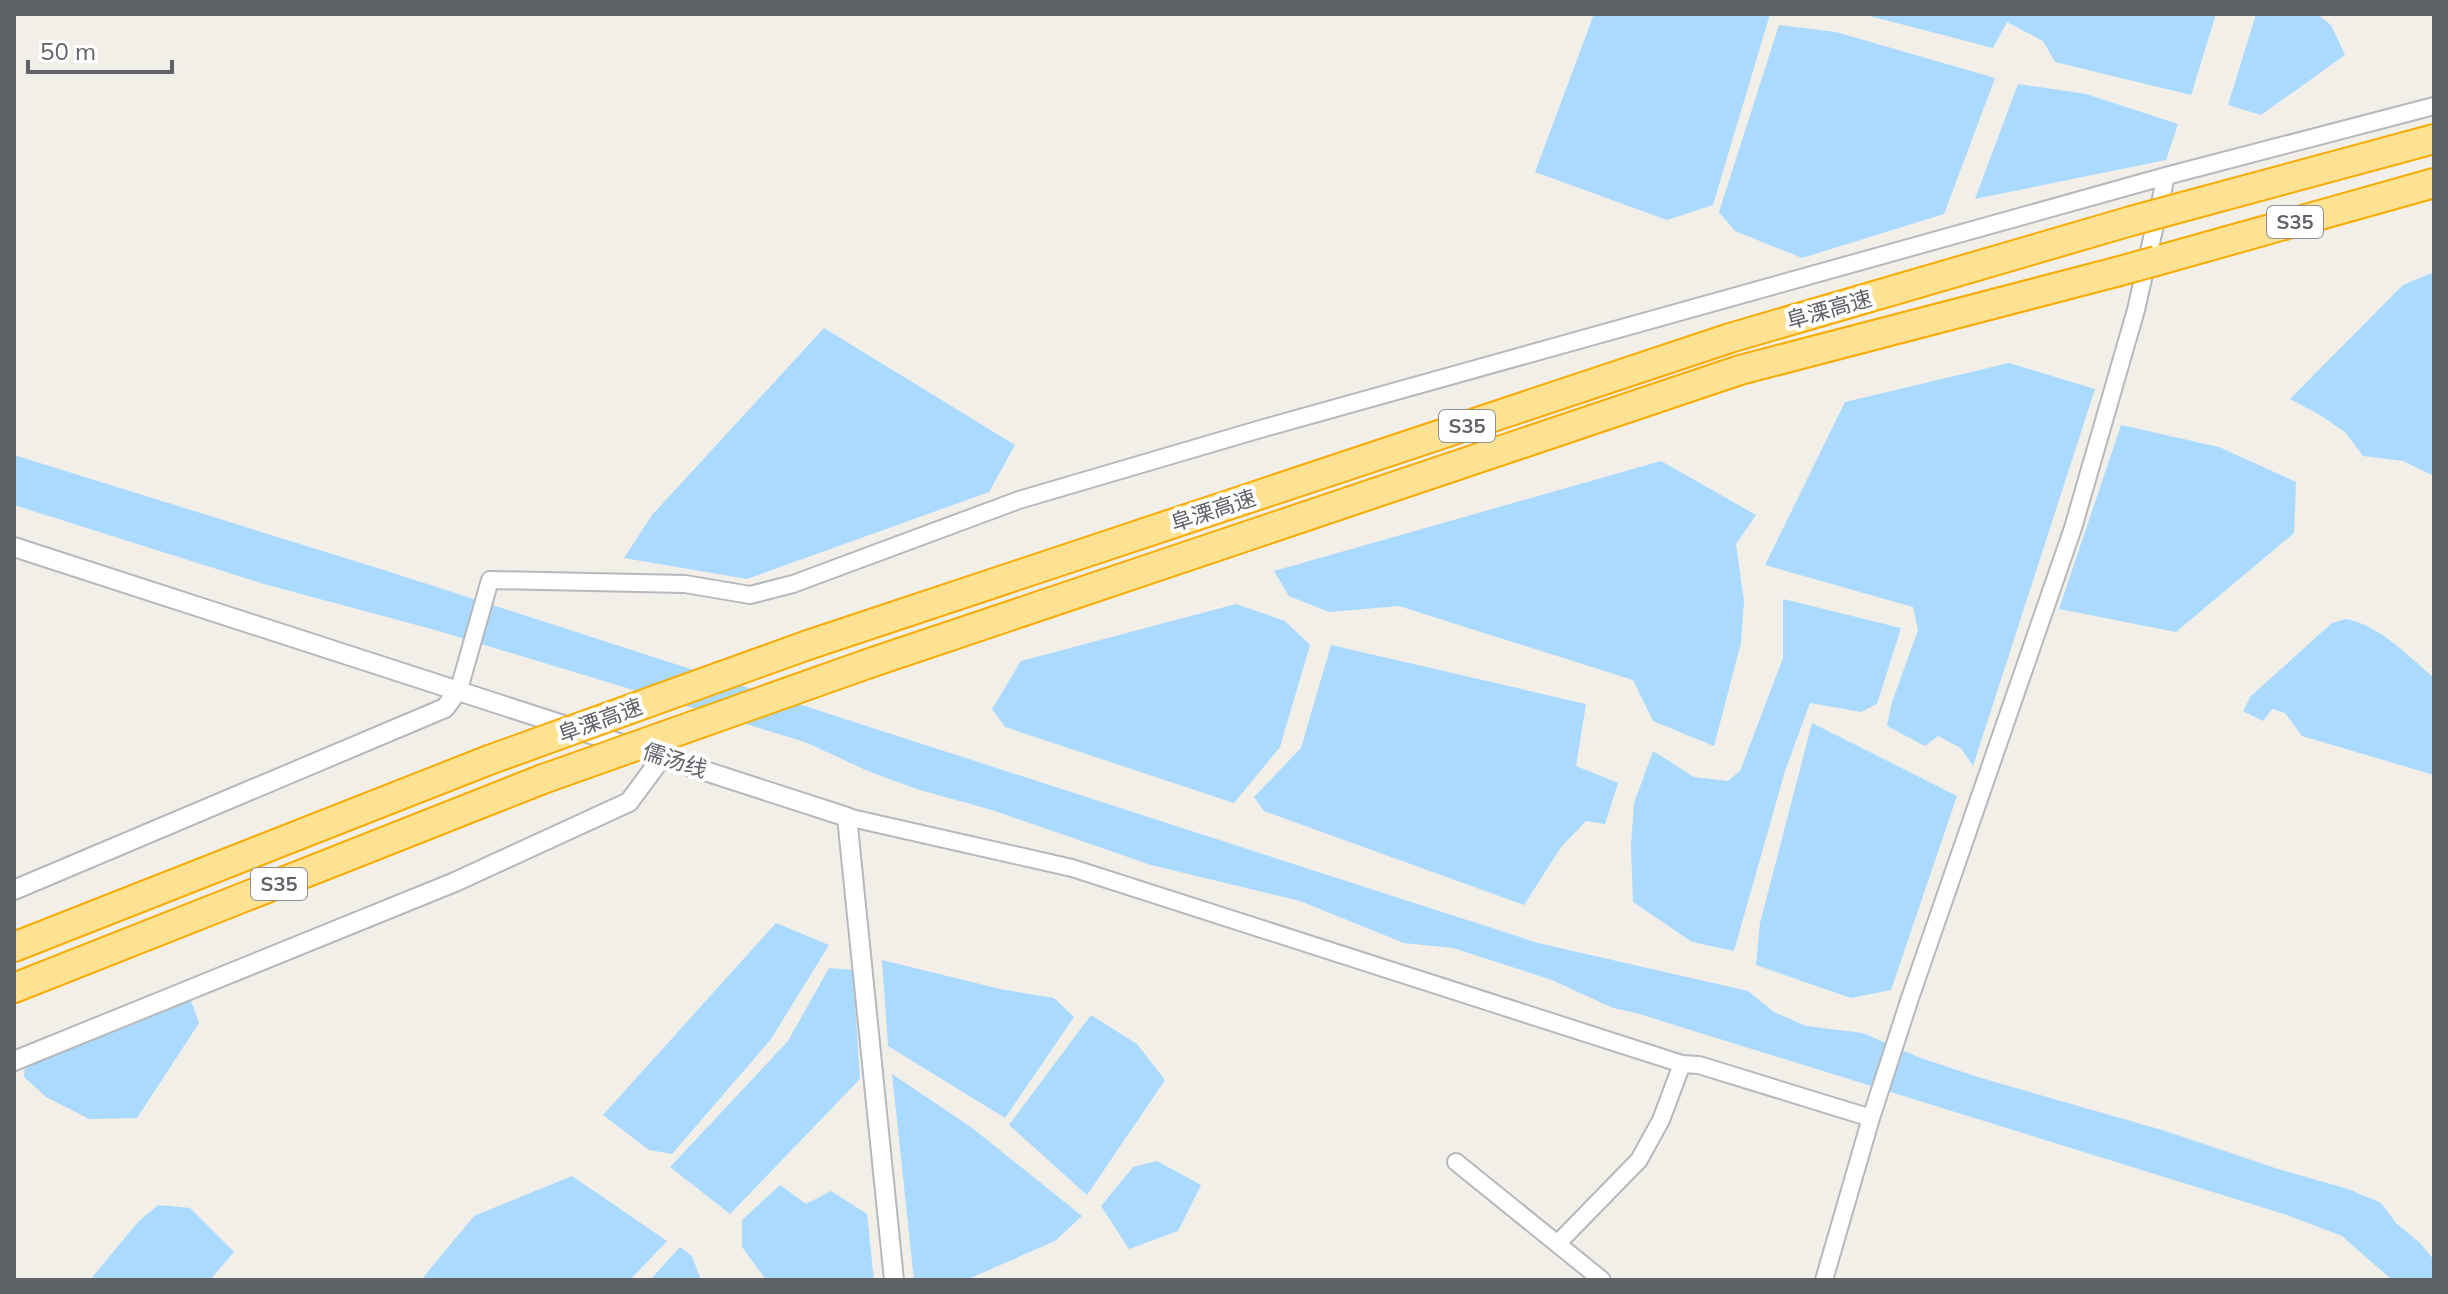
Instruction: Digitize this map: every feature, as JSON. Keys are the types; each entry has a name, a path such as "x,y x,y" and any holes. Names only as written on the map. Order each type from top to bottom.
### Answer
{"highway":[{"name":"阜溧高速","path":"14,947 489,760 808,645 1730,338 2131,221 2434,139"},
{"name":"阜溧高速","path":"14,988 543,779 870,663 1740,370 2116,272 2434,183"}],"street":[{"path":"14,890 445,708 459,689 490,580 685,584 750,595 793,584 1019,500 1264,428 2166,176 2434,106"},
{"path":"1824,1280 1871,1118 2073,528 2136,310 2166,176"},
{"name":"儒汤线","path":"14,547 847,817"},
{"path":"14,1061 455,882 629,802 663,756"},
{"path":"894,1280 847,817 1072,868 1682,1064 1699,1065 1871,1118"},
{"path":"1558,1243 1639,1160 1661,1120 1682,1064"},
{"path":"1456,1162 1602,1280"}],"water":[{"path":"1594,14 1770,14 1713,205 1667,220 1535,172"},
{"path":"1862,14 2216,14 2191,95 2055,62 2043,41 2007,22 1993,48"},
{"path":"2256,14 2317,14 2331,25 2345,55 2261,115 2228,105"},
{"path":"1779,25 1836,32 1995,78 1944,214 1802,258 1735,231 1719,212"},
{"path":"2018,84 2086,94 2178,124 2166,160 1975,199"},
{"path":"2434,272 2434,476 2403,461 2363,456 2345,432 2290,399 2403,285"},
{"path":"824,328 1015,445 989,492 747,579 624,558 652,515"},
{"path":"2009,363 2095,389 1973,766 1961,748 1938,736 1925,746 1887,726 1892,702 1918,630 1913,607 1765,565 1845,402"},
{"path":"2121,425 2219,447 2296,482 2294,533 2176,632 2059,609"},
{"path":"14,455 387,571 1538,943 1748,991 1774,1012 1806,1026 1863,1033 1918,1057 1981,1078 2162,1130 2348,1189 2381,1203 2396,1223 2420,1243 2434,1260 2434,1280 2392,1280 2342,1236 2287,1215 1613,1008 1552,980 1453,948 1404,943 1300,901 1151,865 992,810 920,790 870,772 805,742 435,630 264,584 14,505"},
{"path":"1661,461 1756,515 1736,544 1744,601 1741,643 1714,746 1653,721 1633,680 1399,606 1329,612 1289,596 1274,571"},
{"path":"1783,599 1901,628 1877,704 1861,712 1810,703 1785,771 1734,951 1692,942 1633,902 1631,846 1634,803 1653,751 1694,777 1728,781 1740,771 1783,658"},
{"path":"1236,604 1285,621 1310,645 1280,747 1234,803 1005,727 992,709 1021,661"},
{"path":"2346,619 2382,635 2434,678 2434,775 2302,736 2285,713 2272,709 2263,721 2243,711 2251,696 2332,623"},
{"path":"1331,645 1586,704 1576,766 1618,783 1605,824 1586,821 1561,847 1524,905 1264,811 1254,797 1301,748"},
{"path":"1812,723 1957,796 1891,990 1851,998 1756,965 1760,923"},
{"path":"776,923 829,945 771,1039 672,1154 649,1150 603,1115"},
{"path":"882,960 1000,989 1054,998 1074,1017 1005,1118 888,1046"},
{"path":"829,968 853,970 860,1079 730,1214 670,1167 788,1041"},
{"path":"190,998 199,1023 137,1118 89,1119 46,1097 24,1077 25,1065"},
{"path":"1091,1015 1137,1044 1165,1080 1087,1195 1009,1125"},
{"path":"892,1074 971,1127 1082,1216 1055,1241 966,1280 914,1280"},
{"path":"1157,1161 1201,1185 1178,1231 1129,1249 1101,1206 1133,1167"},
{"path":"572,1176 667,1241 630,1280 421,1280 474,1216"},
{"path":"780,1185 806,1204 831,1191 867,1214 874,1280 766,1280 742,1247 742,1220"},
{"path":"158,1205 190,1208 234,1252 210,1280 90,1280 137,1223"},
{"path":"680,1247 692,1256 701,1280 650,1280"}]}
